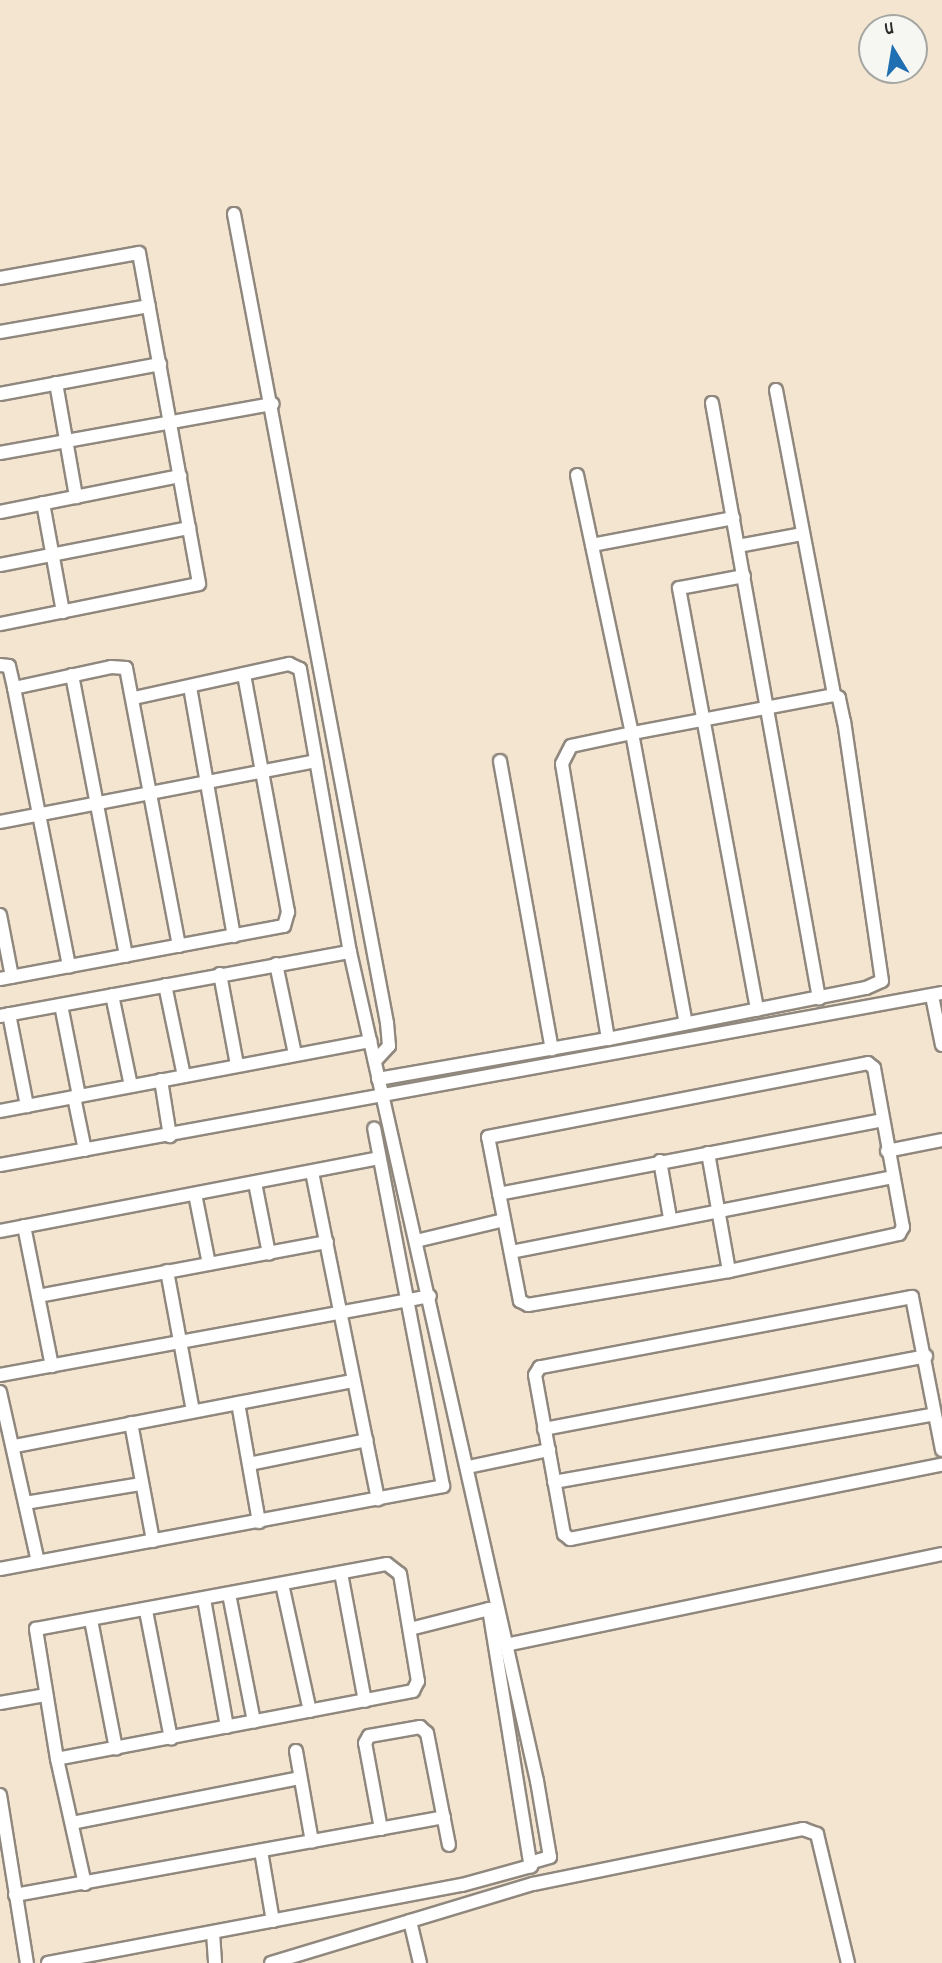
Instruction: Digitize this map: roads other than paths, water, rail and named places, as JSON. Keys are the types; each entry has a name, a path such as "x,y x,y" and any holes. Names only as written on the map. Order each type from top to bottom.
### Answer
{"street":[{"path":"234,214 273,404 387,1023 390,1045 375,1061"},
{"path":"0,278 139,253 199,584 0,624"},
{"path":"0,332 149,306"},
{"path":"0,394 160,364"},
{"path":"56,383 76,497"},
{"path":"776,390 834,695"},
{"path":"712,403 819,998"},
{"path":"0,453 170,420 273,404"},
{"path":"577,475 632,733 686,1023"},
{"path":"0,512 180,476"},
{"path":"43,503 63,612"},
{"path":"592,545 733,518"},
{"path":"0,565 189,528"},
{"path":"738,546 803,534"},
{"path":"744,576 679,588 757,1010"},
{"path":"48,1963 462,1885 550,1857 468,1467 350,952 296,664 134,698"},
{"path":"0,665 9,666 69,967"},
{"path":"14,688 125,666 134,698 179,946"},
{"path":"0,915 6,978 275,930 288,920 244,674"},
{"path":"72,676 126,956"},
{"path":"190,687 234,936"},
{"path":"378,1079 608,1039 875,985 884,976 839,698 834,695 571,746 562,764 608,1039"},
{"path":"0,822 316,761"},
{"path":"500,761 552,1049"},
{"path":"27,1106 5,1015 350,952"},
{"path":"276,964 295,1054"},
{"path":"220,974 237,1065"},
{"path":"165,985 184,1076"},
{"path":"112,995 131,1086"},
{"path":"0,1165 937,995 942,1045"},
{"path":"61,1005 85,1150"},
{"path":"0,1111 370,1041"},
{"path":"868,1063 874,1068 887,1151 903,1227 899,1234 729,1271 528,1305 520,1301 487,1142 494,1135 868,1063"},
{"path":"160,1080 170,1136"},
{"path":"499,1194 882,1120"},
{"path":"0,1569 443,1486 409,1298 374,1129"},
{"path":"887,1151 942,1140"},
{"path":"708,1153 729,1271"},
{"path":"0,1231 378,1158"},
{"path":"660,1161 670,1218"},
{"path":"312,1172 378,1499"},
{"path":"511,1252 670,1218 892,1177"},
{"path":"255,1183 268,1254"},
{"path":"195,1194 208,1264"},
{"path":"416,1241 504,1220"},
{"path":"24,1226 52,1366"},
{"path":"38,1296 327,1242"},
{"path":"167,1271 193,1411"},
{"path":"0,1375 430,1296"},
{"path":"942,1450 934,1414 936,1377 926,1356 913,1301 906,1297 734,1334 540,1367 535,1375 564,1534 570,1539 942,1465"},
{"path":"544,1429 926,1356"},
{"path":"15,1446 354,1381"},
{"path":"0,1392 15,1446 38,1562"},
{"path":"238,1403 259,1522"},
{"path":"554,1482 934,1414"},
{"path":"131,1423 153,1541"},
{"path":"248,1464 367,1440"},
{"path":"468,1467 549,1450"},
{"path":"25,1503 141,1483"},
{"path":"506,1645 942,1555"},
{"path":"57,1759 416,1689 410,1629 400,1574 394,1566 341,1573 36,1629 57,1759 85,1884"},
{"path":"341,1573 365,1701"},
{"path":"282,1584 310,1711"},
{"path":"229,1594 254,1722"},
{"path":"204,1599 227,1727"},
{"path":"410,1629 489,1609 532,1864 533,1884"},
{"path":"145,1611 171,1738"},
{"path":"91,1620 116,1749"},
{"path":"0,1703 46,1695"},
{"path":"381,1829 365,1743 369,1737 420,1727 427,1733 449,1845"},
{"path":"296,1751 312,1842"},
{"path":"72,1823 300,1778"},
{"path":"0,1795 27,1963"},
{"path":"15,1895 444,1817"},
{"path":"271,1963 533,1884 803,1829 817,1834 848,1963"},
{"path":"261,1851 273,1921"},
{"path":"411,1921 420,1963"},
{"path":"214,1933 215,1963"}]}
